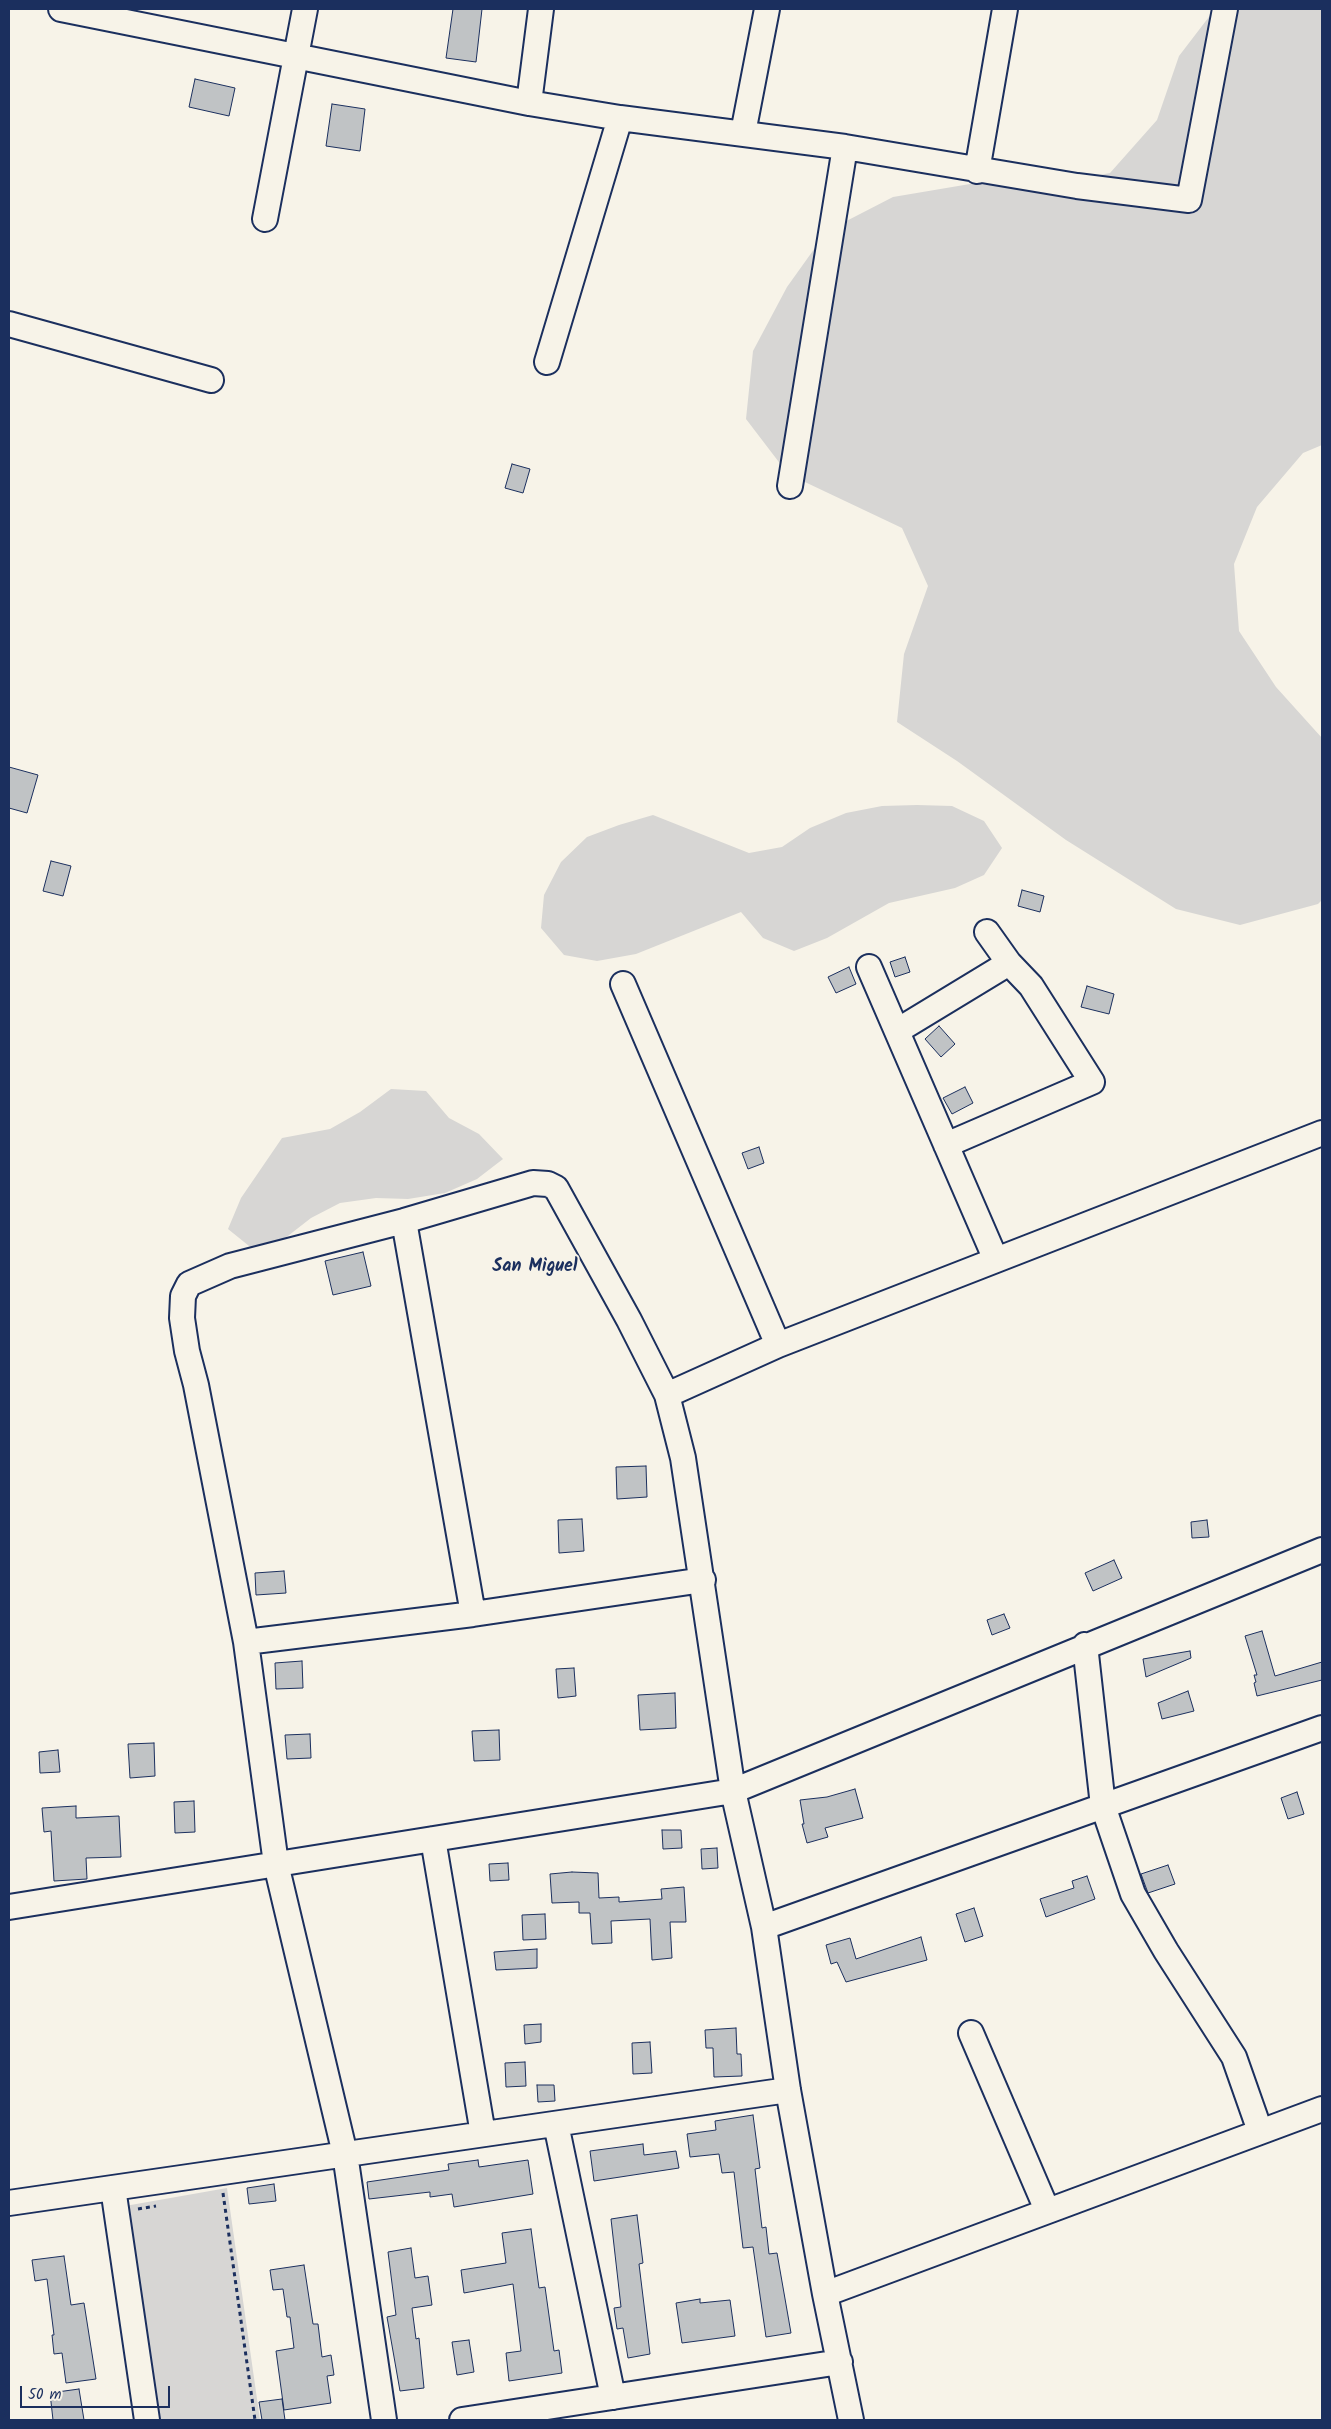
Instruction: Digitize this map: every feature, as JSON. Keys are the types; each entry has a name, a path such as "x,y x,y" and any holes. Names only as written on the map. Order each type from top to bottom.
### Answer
{"street":[{"path":"265,219 305,9"},
{"path":"530,103 540,9"},
{"path":"743,133 767,9"},
{"path":"978,171 1006,9"},
{"path":"70,10 530,103 620,118 845,147 978,171 1189,200 1226,9"},
{"path":"547,362 620,118"},
{"path":"790,486 845,147"},
{"path":"9,324 211,380"},
{"path":"946,1145 1092,1082 1031,986 1009,963 987,932"},
{"path":"897,1031 1009,963"},
{"path":"869,967 996,1260"},
{"path":"623,984 778,1345"},
{"path":"667,1395 778,1345 1322,1134"},
{"path":"384,2420 345,2154 276,1864 246,1642 196,1385 187,1351 182,1318 183,1296 189,1284 230,1266 404,1221 533,1183 548,1184 556,1188 629,1320 667,1395 682,1458 703,1580 733,1791 764,1927 788,2090 825,2294 851,2420"},
{"path":"404,1221 473,1614"},
{"path":"9,1907 733,1791 1085,1645 1322,1550"},
{"path":"246,1642 473,1614 703,1580"},
{"path":"1085,1645 1103,1806 1133,1894 1166,1951 1234,2057 1260,2131"},
{"path":"764,1927 1322,1728"},
{"path":"433,1839 483,2134"},
{"path":"971,2033 1047,2210"},
{"path":"9,2203 788,2090"},
{"path":"825,2294 1322,2109"},
{"path":"556,2124 613,2397"},
{"path":"113,2188 147,2420"},
{"path":"462,2420 840,2362"}],"path":[{"path":"220,2172 255,2420"}],"shaded area":[{"path":"1215,9 1322,9 1322,445 1303,453 1257,507 1234,564 1239,631 1276,687 1322,738 1322,900 1318,904 1240,925 1176,909 1066,840 957,761 897,722 904,654 928,586 902,528 788,474 746,419 753,351 787,287 827,231 893,197 970,184 1040,187 1110,173 1157,120 1179,56"},
{"path":"882,806 952,806 984,821 1002,848 984,875 955,888 889,903 827,938 794,951 763,938 741,912 636,954 597,961 564,955 541,928 544,895 561,862 587,837 619,825 653,815 749,853 782,847 810,828 846,813"},
{"path":"391,1089 426,1091 449,1118 479,1134 503,1159 477,1179 445,1193 408,1199 376,1198 340,1203 311,1218 284,1239 254,1250 228,1229 241,1198 282,1138 330,1129 360,1112"},
{"path":"227,2188 260,2420 157,2420 125,2206"}],"building":[{"path":"453,9 482,9 476,62 446,58"},
{"path":"195,79 235,88 229,116 189,107"},
{"path":"332,104 365,109 360,151 326,146"},
{"path":"512,464 530,469 523,493 505,488"},
{"path":"9,767 38,775 27,813 9,808"},
{"path":"51,861 71,866 63,896 43,891"},
{"path":"1022,890 1044,896 1040,912 1018,906"},
{"path":"905,957 910,972 895,977 890,962"},
{"path":"849,967 856,984 836,993 828,977"},
{"path":"1087,986 1114,994 1109,1014 1081,1007"},
{"path":"939,1026 955,1044 941,1057 925,1039"},
{"path":"965,1087 973,1103 952,1114 943,1098"},
{"path":"759,1147 764,1163 748,1169 742,1153"},
{"path":"363,1252 371,1286 333,1295 325,1261"},
{"path":"646,1466 647,1497 617,1499 616,1467"},
{"path":"582,1519 584,1551 559,1553 558,1520"},
{"path":"1207,1520 1209,1537 1192,1538 1191,1522"},
{"path":"1114,1560 1122,1578 1093,1591 1085,1573"},
{"path":"284,1571 286,1593 256,1595 255,1573"},
{"path":"1004,1614 1010,1628 992,1635 987,1620"},
{"path":"1262,1631 1275,1676 1322,1662 1322,1680 1257,1696 1254,1675 1257,1675 1245,1636"},
{"path":"1190,1651 1191,1658 1146,1677 1143,1659"},
{"path":"302,1661 303,1688 276,1689 275,1663"},
{"path":"574,1668 576,1696 558,1698 556,1669"},
{"path":"1188,1691 1194,1711 1162,1719 1158,1703"},
{"path":"675,1693 676,1728 640,1730 638,1695"},
{"path":"499,1730 500,1760 474,1761 472,1731"},
{"path":"310,1734 311,1758 287,1759 285,1735"},
{"path":"154,1743 155,1776 130,1778 128,1744"},
{"path":"58,1750 60,1772 40,1773 39,1752"},
{"path":"855,1789 863,1818 825,1828 828,1837 807,1843 802,1824 804,1824 800,1800 827,1797"},
{"path":"1297,1792 1304,1814 1288,1819 1281,1798"},
{"path":"194,1801 195,1832 175,1833 174,1802"},
{"path":"76,1806 76,1818 119,1816 121,1857 86,1858 87,1879 54,1881 51,1831 44,1832 42,1808"},
{"path":"662,1830 681,1830 682,1848 663,1849"},
{"path":"717,1848 718,1868 702,1869 701,1849"},
{"path":"508,1863 509,1880 490,1881 489,1864"},
{"path":"1168,1865 1175,1884 1148,1893 1141,1874"},
{"path":"572,1872 598,1873 599,1898 619,1897 619,1902 662,1899 661,1889 684,1887 686,1922 670,1922 672,1958 652,1960 650,1919 611,1921 612,1943 592,1944 590,1913 579,1913 579,1902 552,1903 550,1874"},
{"path":"1087,1876 1095,1899 1046,1917 1040,1899 1074,1888 1072,1881"},
{"path":"974,1908 983,1936 965,1942 956,1914"},
{"path":"545,1914 546,1939 523,1940 522,1915"},
{"path":"921,1937 927,1960 846,1982 837,1962 831,1964 826,1945 850,1938 856,1959"},
{"path":"537,1949 537,1968 496,1970 494,1952"},
{"path":"541,2024 541,2042 525,2044 524,2025"},
{"path":"736,2028 737,2054 741,2054 742,2076 714,2077 713,2048 706,2048 705,2030"},
{"path":"650,2042 652,2073 633,2074 632,2043"},
{"path":"525,2062 526,2086 506,2087 505,2063"},
{"path":"537,2085 554,2085 555,2101 538,2102"},
{"path":"753,2115 760,2168 755,2169 762,2228 766,2227 769,2254 777,2253 791,2333 766,2337 753,2247 743,2248 734,2172 722,2173 719,2154 690,2157 687,2134 716,2130 715,2121"},
{"path":"643,2144 644,2155 676,2151 679,2168 594,2181 590,2151"},
{"path":"478,2160 479,2167 528,2160 533,2194 454,2207 452,2194 430,2197 430,2192 369,2199 367,2182 449,2170 448,2164"},
{"path":"274,2184 276,2201 249,2204 247,2188"},
{"path":"637,2215 643,2263 639,2264 650,2354 628,2358 623,2328 617,2329 614,2308 621,2307 611,2219"},
{"path":"531,2229 539,2288 545,2287 554,2351 559,2350 562,2373 509,2381 506,2353 521,2351 513,2284 464,2293 461,2270 506,2263 502,2233"},
{"path":"411,2248 415,2278 428,2276 432,2305 412,2308 416,2339 419,2338 424,2388 400,2391 387,2317 396,2315 388,2252"},
{"path":"64,2256 71,2305 84,2303 96,2379 66,2383 62,2353 54,2354 52,2335 54,2335 47,2279 35,2281 32,2260"},
{"path":"304,2265 313,2324 318,2324 322,2357 331,2355 334,2375 327,2376 331,2403 284,2410 276,2351 294,2348 290,2317 287,2317 283,2289 273,2290 270,2270"},
{"path":"700,2299 700,2303 730,2300 735,2336 682,2343 676,2303"},
{"path":"469,2340 474,2372 457,2375 452,2342"},
{"path":"79,2389 84,2420 53,2420 50,2393"},
{"path":"282,2399 285,2420 262,2420 259,2402"}],"district":[{"name":"San Miguel","path":"535,1268"}]}
